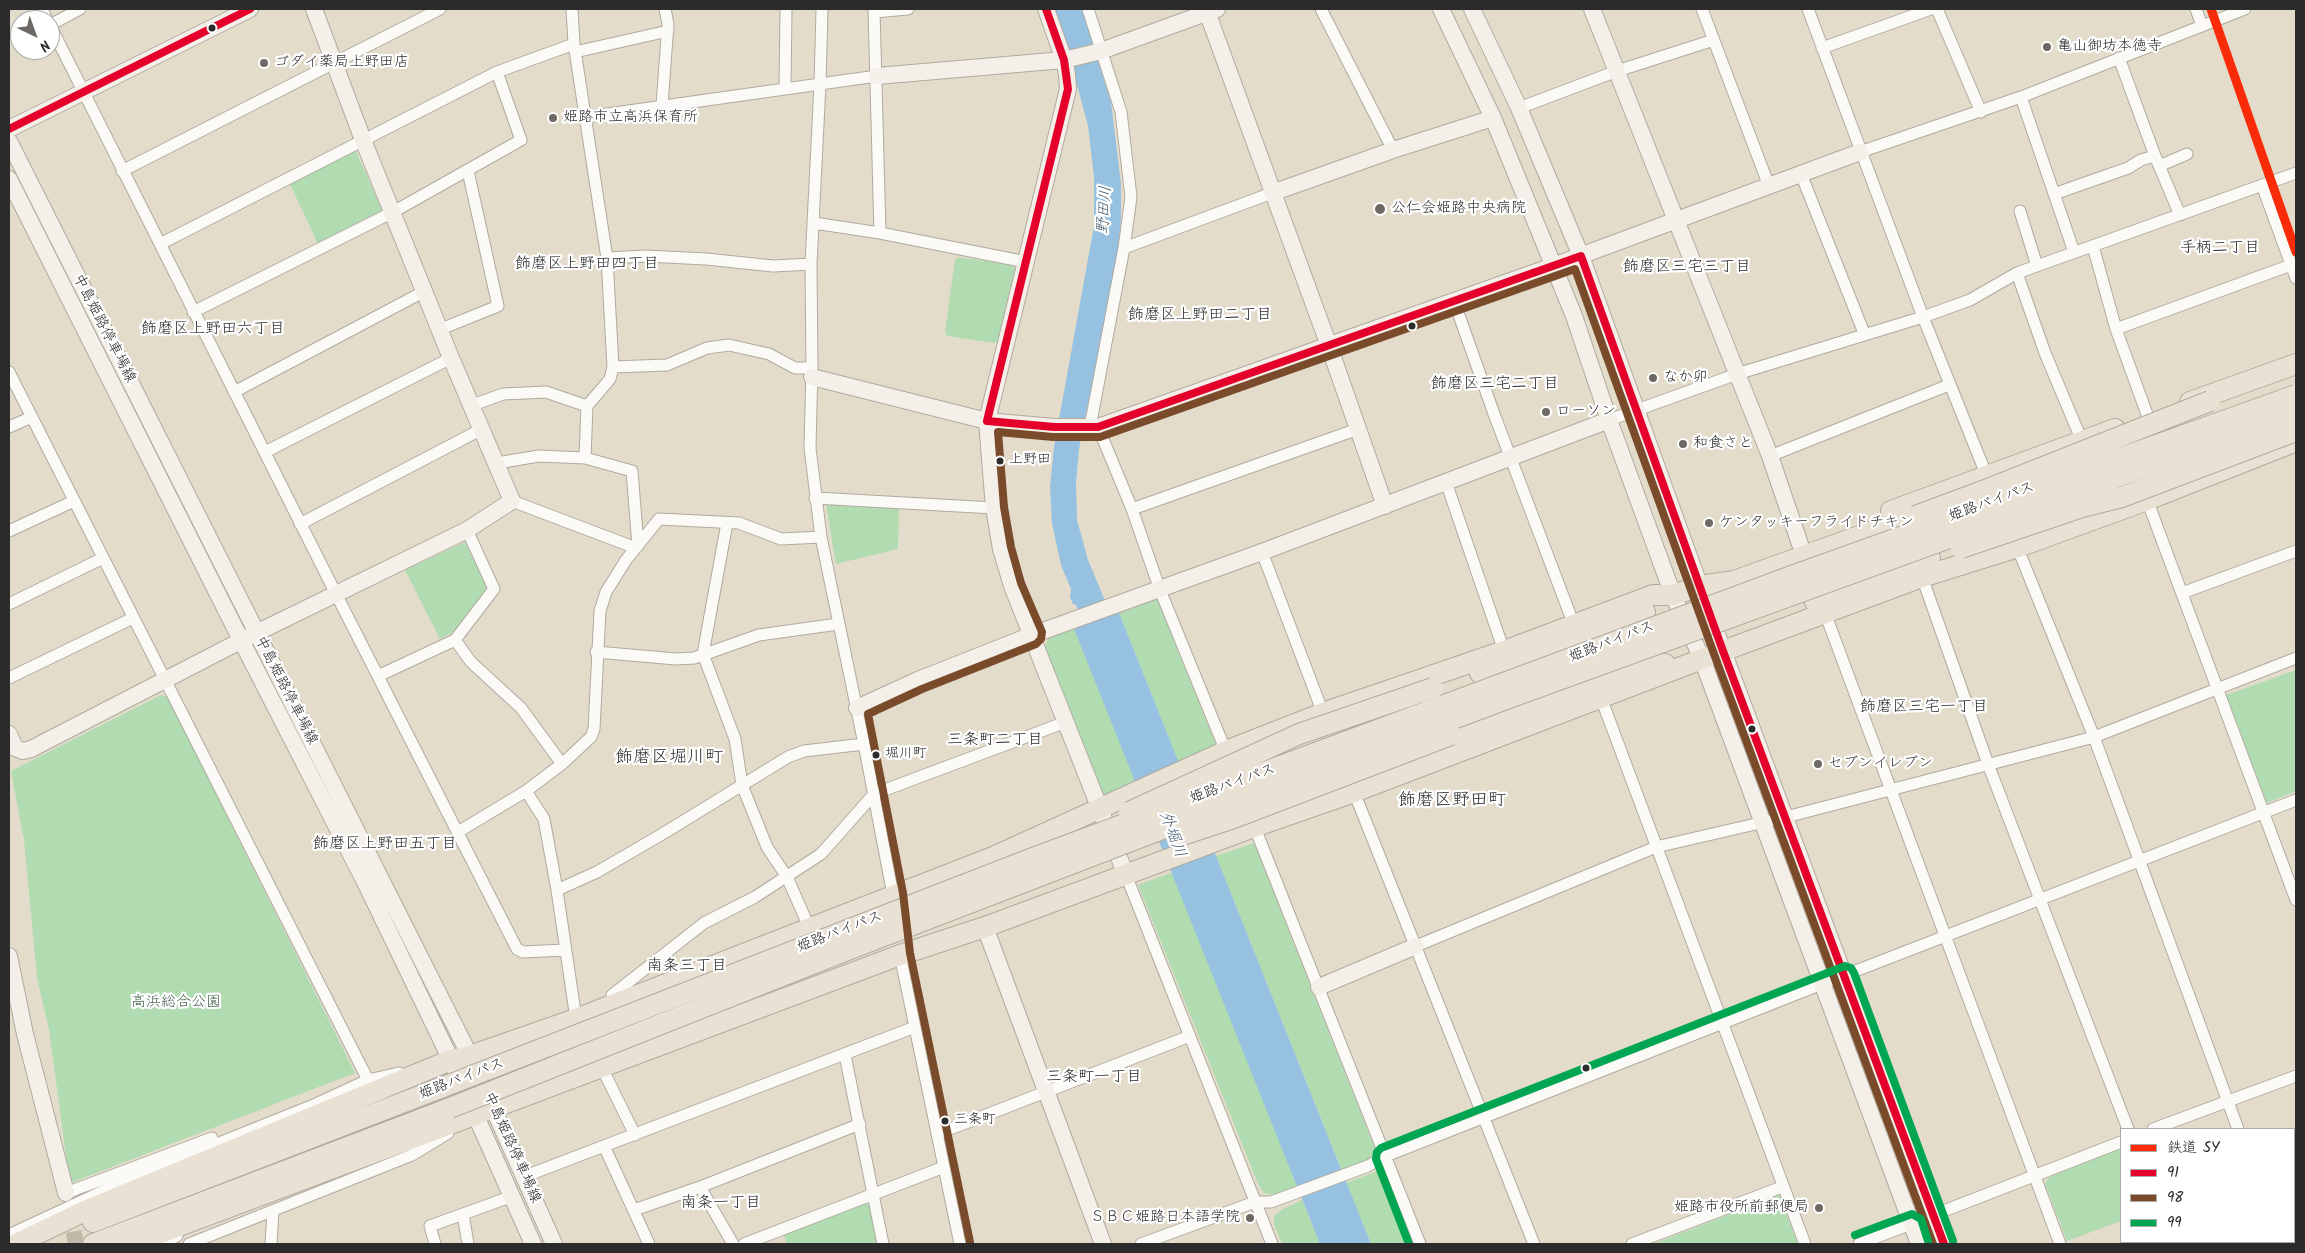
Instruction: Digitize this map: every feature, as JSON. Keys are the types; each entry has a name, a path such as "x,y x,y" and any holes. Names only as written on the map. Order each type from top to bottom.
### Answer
{"highway":[{"path":"16,1244 37,1236 88,1210 461,1058 576,1019 993,857 1220,755 1323,713 1504,651 1653,595 1673,595 1700,586 1729,571 1800,544 2296,364"},
{"path":"1700,586 1734,581 1915,516 2210,401 2296,371"},
{"path":"2069,457 2123,443 2211,411 2296,384"},
{"name":"姫路バイパス","path":"37,1236 443,1087 1030,860 1794,574 2296,395"},
{"name":"姫路バイパス","path":"93,1244 450,1108 1103,852 1512,697 2296,412"},
{"path":"1723,651 1753,625 1930,558 2082,506 2296,420"},
{"path":"2082,506 2122,497 2296,431"},
{"path":"132,1244 900,955 985,927 1354,792 1723,651 1922,577 2018,547 2147,500 2296,441"},
{"path":"1030,860 1177,788 1299,734 1564,646 1659,606 1673,595"},
{"path":"1103,852 1134,851 1234,818 1623,670 1702,659"},
{"path":"127,1180 194,1166"}],"street":[{"path":"60,20 80,9"},
{"path":"9,129 83,90 250,9"},
{"path":"314,9 363,140 441,329 451,358 473,405 512,501 637,547"},
{"path":"122,171 440,9"},
{"path":"572,9 575,48 607,258 613,367 610,379 587,406 585,458"},
{"path":"662,105 668,31 666,9"},
{"path":"784,89 786,9"},
{"path":"822,9 811,264 812,373 810,448 821,537 893,895"},
{"path":"880,233 874,10 908,9"},
{"path":"1046,9 1064,60 1068,89 987,420 994,508 1001,549 1012,586 1066,722 1109,806 1126,875 1272,1244"},
{"path":"1088,9 1121,112 1131,197 1094,427 1132,509 1220,755 1254,827 1420,1244"},
{"path":"1322,9 1393,150"},
{"path":"1441,9 1493,118 1574,316 1609,420 1673,595 1702,659 1919,1244"},
{"path":"1472,9 1519,108 1580,256 1723,651 1944,1244"},
{"path":"1592,9 1770,456 1800,544"},
{"path":"1702,9 1769,186"},
{"path":"1808,9 1922,317 1986,476 2018,547 2094,737 2238,1128"},
{"path":"1822,48 1931,9"},
{"path":"1937,9 1981,112"},
{"path":"2196,9 2202,26"},
{"path":"613,367 667,365 707,348 729,345 751,348 769,354 795,368 812,373 987,420 1054,427 1094,427 1553,266 1860,152 1981,112 2244,9"},
{"path":"586,117 877,76 1064,60 1100,51 1210,10 1272,192 1385,506"},
{"path":"160,244 497,72 575,48 668,31"},
{"path":"1519,108 1618,71 1714,40"},
{"path":"60,45 300,524 517,948 523,952 565,950"},
{"path":"2120,58 2157,161 2180,215"},
{"path":"193,312 393,212 521,140 497,72"},
{"path":"2022,97 2074,252"},
{"path":"1124,248 1272,192 1493,118"},
{"name":"中島姫路停車場線","path":"9,141 256,633 461,1058 475,1116 533,1244"},
{"path":"2054,194 2128,168 2141,160 2157,161 2187,154"},
{"path":"441,329 498,306 468,171"},
{"path":"856,708 918,680 1032,635 1160,590 1385,506 1510,456 1737,374 1922,317 1970,300 2017,273 2296,172"},
{"path":"1801,174 1864,334"},
{"name":"中島姫路停車場線","path":"9,179 364,880 461,1058 494,1108 554,1244"},
{"path":"2262,185 2296,278"},
{"path":"2020,211 2036,266"},
{"path":"814,223 880,233 1026,262"},
{"path":"2092,246 2116,329 2148,417"},
{"path":"607,258 646,256 706,259 773,266 811,264"},
{"path":"2116,329 2291,265"},
{"path":"2017,273 2045,353 2082,441"},
{"path":"234,392 425,291"},
{"path":"1454,301 1574,625"},
{"path":"265,452 451,358"},
{"path":"9,372 368,1080"},
{"path":"1770,456 1949,385"},
{"path":"473,405 503,394 546,392 587,406"},
{"path":"9,427 32,417"},
{"path":"2120,427 2219,688 2296,900"},
{"path":"300,524 482,429"},
{"path":"1132,509 1358,430"},
{"path":"497,463 539,456 585,458 632,471 637,547"},
{"path":"1446,482 1504,651"},
{"path":"815,498 994,508"},
{"path":"9,531 74,501"},
{"path":"9,734 14,748 23,751 32,749 242,642 256,633 467,530 512,501"},
{"path":"458,832 526,791 562,764 591,737 594,729 596,652 600,611 606,592 659,519 739,524 781,539 821,537"},
{"path":"727,523 703,654 734,739 742,785 767,847 787,877 809,927"},
{"path":"378,676 455,640 494,589 467,530"},
{"path":"2182,593 2296,551"},
{"path":"1262,552 1323,713"},
{"path":"9,604 104,558"},
{"path":"1922,577 1988,764 2128,1128"},
{"path":"1825,613 2060,1244"},
{"path":"9,678 134,618"},
{"path":"596,652 676,659 694,658 758,635 838,624"},
{"path":"455,640 471,662 521,708 562,764"},
{"path":"1319,987 1656,847 1786,817 2094,737 2296,658"},
{"path":"1601,698 1805,1244"},
{"path":"614,1004 612,995 704,923 755,897 821,854 874,794 1066,722"},
{"path":"557,890 596,872 788,757 804,751 864,744"},
{"path":"526,791 544,819 557,890 576,1019"},
{"path":"1354,792 1534,1244"},
{"path":"1141,1244 1255,1202 1272,1202 1368,1166 1386,1156 1822,984 2041,901 2296,800"},
{"path":"985,927 1103,1244"},
{"path":"900,955 960,1244"},
{"path":"9,956 25,1034 66,1193 292,1109 316,1104"},
{"path":"523,1177 915,1027"},
{"path":"937,1134 1190,1036"},
{"path":"845,1055 883,1244"},
{"path":"9,1235 37,1236 127,1180 316,1104 368,1080 461,1058"},
{"path":"601,1066 635,1134"},
{"path":"2156,1128 2296,1076"},
{"path":"189,1244 412,1155 475,1116"},
{"path":"634,1210 700,1187 860,1124"},
{"path":"1859,1244 2120,1142"},
{"path":"604,1146 649,1244"},
{"path":"744,1244 944,1167"},
{"path":"1632,1244 1782,1186"},
{"path":"700,1187 733,1244"},
{"path":"436,1244 430,1226 510,1196"},
{"path":"160,1244 234,1206"},
{"path":"271,1244 273,1211"},
{"path":"463,1214 468,1244"}],"green space":[{"path":"355,149 382,210 318,244 289,182"},
{"path":"958,257 1012,265 1016,270 1000,339 995,343 947,336 945,332 955,260"},
{"path":"831,502 899,507 898,549 836,564 826,505"},
{"path":"465,542 487,587 459,629 440,639 405,570"},
{"path":"1157,599 1216,745 1178,762 1119,613"},
{"path":"1074,629 1135,780 1103,796 1044,649 1049,637"},
{"path":"2296,670 2296,791 2267,803 2226,695"},
{"name":"高浜総合公園","path":"161,695 168,697 355,1073 73,1182 69,1178 49,1030 37,977 24,840 11,771"},
{"path":"1254,843 1377,1154 1371,1161 1342,1171 1216,856"},
{"path":"1173,872 1298,1189 1278,1195 1264,1193 1258,1184 1138,885"},
{"path":"2120,1148 2120,1221 2067,1241 2045,1184 2049,1177"},
{"path":"1380,1170 1386,1174 1413,1244 1371,1244 1346,1183"},
{"path":"1779,1195 1798,1244 1653,1244"},
{"path":"1302,1200 1320,1244 1282,1244 1274,1225 1274,1216 1283,1209"},
{"path":"865,1203 871,1206 878,1244 787,1244 784,1235"}],"water":[{"path":"1053,9 1082,9 1111,102 1121,184 1121,219 1117,261 1079,449 1076,483 1077,520 1088,560 1111,615 1119,613 1371,1244 1320,1244 1074,629 1084,625 1076,605 1073,604 1070,597 1071,589 1061,565 1052,523 1050,487 1054,447 1094,226 1094,176 1088,126 1072,66"}],"tunnel":[{"path":"69,1208 76,1244"}],"rail line":[{"name":"SY","path":"2211,9 2296,252"}],"transit line":[{"name":"91","path":"9,129 250,9"},
{"name":"91","path":"987,421 1068,89 1064,60 1046,9"},
{"name":"91","path":"1581,256 1723,651 1944,1244"},
{"name":"91","path":"987,421 1054,427 1098,427 1581,256"},
{"name":"98","path":"970,1242 910,953 903,893 868,714 922,689 1036,644 1041,639 1042,632 1021,583 1011,547 1004,507 998,432 1053,437 1100,437 1575,269 1714,654 1933,1244"},
{"name":"99","path":"1409,1244 1376,1159 1377,1152 1381,1148 1845,966 1851,968 1854,973 1953,1241"},
{"name":"99","path":"1855,1235 1912,1214 1921,1219 1928,1241"}],"place":[{"name":"亀山御坊本徳寺","path":"2047,47"},
{"name":"ゴダイ薬局上野田店","path":"264,63"},
{"name":"姫路市立高浜保育所","path":"553,118"},
{"name":"公仁会姫路中央病院","path":"1380,209"},
{"name":"なか卯","path":"1653,378"},
{"name":"ローソン","path":"1546,412"},
{"name":"和食さと","path":"1683,444"},
{"name":"上野田","path":"1000,461"},
{"name":"ケンタッキーフライドチキン","path":"1709,523"},
{"name":"堀川町","path":"876,755"},
{"name":"セブンイレブン","path":"1818,764"},
{"name":"三条町","path":"945,1121"},
{"name":"姫路市役所前郵便局","path":"1819,1208"},
{"name":"ＳＢＣ姫路日本語学院","path":"1250,1218"}],"district":[{"name":"手柄二丁目","path":"2220,249"},
{"name":"飾磨区上野田四丁目","path":"587,265"},
{"name":"飾磨区三宅三丁目","path":"1687,268"},
{"name":"飾磨区上野田二丁目","path":"1200,316"},
{"name":"飾磨区上野田六丁目","path":"213,330"},
{"name":"飾磨区三宅二丁目","path":"1495,385"},
{"name":"飾磨区三宅一丁目","path":"1924,708"},
{"name":"三条町二丁目","path":"995,741"},
{"name":"飾磨区堀川町","path":"669,759"},
{"name":"飾磨区野田町","path":"1452,802"},
{"name":"飾磨区上野田五丁目","path":"385,845"},
{"name":"南条三丁目","path":"687,967"},
{"name":"三条町一丁目","path":"1094,1078"},
{"name":"南条一丁目","path":"721,1204"}],"water label":[{"name":"野田川","path":"1106,210"},
{"name":"外堀川","path":"1171,835"}]}
